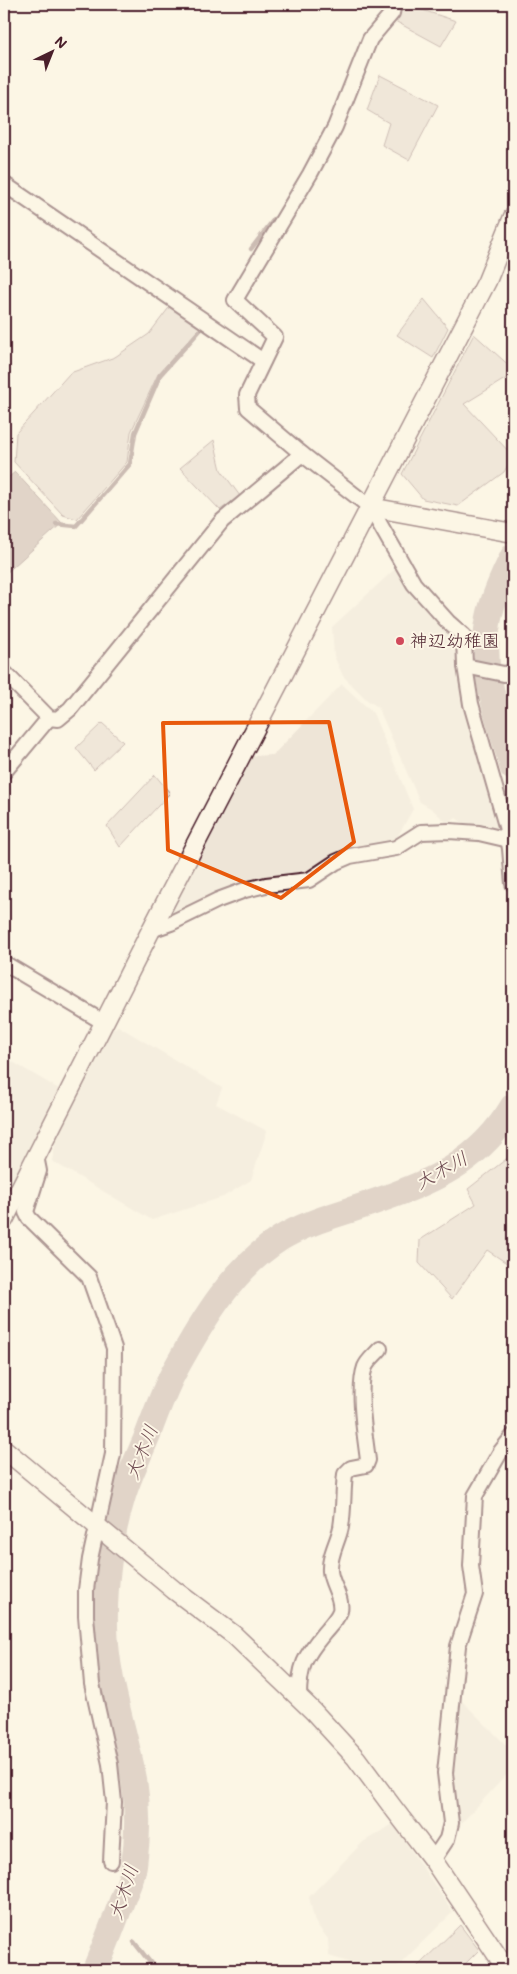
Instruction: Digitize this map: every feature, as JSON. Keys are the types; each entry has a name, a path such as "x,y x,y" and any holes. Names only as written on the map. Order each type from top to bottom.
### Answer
{"street":[{"path":"394,4 392,13 370,39 335,127 310,174 235,300 275,337 247,395 248,408 302,454 370,507 414,584 448,622 464,636 471,704 509,840 513,884"},
{"path":"4,184 262,361"},
{"path":"4,1220 103,1022 487,281 513,217"},
{"path":"4,672 49,718 58,719 70,708 222,521 302,454"},
{"path":"370,507 510,532"},
{"path":"467,666 509,673"},
{"path":"4,772 49,718"},
{"path":"151,930 245,890 266,885 309,880 336,862 350,856 396,848 421,832 449,830 478,833 509,840"},
{"path":"4,963 103,1022"},
{"path":"36,1156 39,1170 26,1212 29,1218 89,1277 114,1348 113,1454 100,1528 89,1566 86,1590 86,1616 95,1702 110,1764 114,1802 110,1861"},
{"path":"299,1698 299,1676 303,1662 337,1617 340,1610 340,1602 330,1572 331,1558 341,1526 346,1474 350,1468 366,1465 368,1460 362,1396 365,1367 380,1349"},
{"path":"433,1860 447,1839 451,1823 445,1773 458,1646 475,1594 471,1566 475,1496 513,1436"},
{"path":"4,1449 174,1590 234,1635 299,1698 356,1758 433,1860 508,1970"}],"highlighted area":[{"path":"329,722 354,842 281,898 168,850 163,723"}],"shaded area":[{"path":"404,4 456,21 441,46 395,21"},
{"path":"380,75 438,105 409,160 382,145 389,123 367,110"},
{"path":"424,299 448,328 433,358 397,335"},
{"path":"171,305 202,326 158,374 131,432 127,462 77,519 63,515 14,462 16,433 70,373 115,357 149,334"},
{"path":"474,334 513,369 513,374 464,404 513,456 504,472 458,506 423,499 402,474"},
{"path":"214,440 221,470 240,496 220,510 180,468"},
{"path":"15,472 62,523 4,575 4,481"},
{"path":"397,567 459,641 459,677 502,831 466,825 456,818 448,824 432,809 420,802 378,707 367,700 343,676 334,656 332,627"},
{"path":"342,684 373,713 413,809 394,843 308,878 163,921 251,756 273,755"},
{"path":"102,723 123,742 94,770 76,748"},
{"path":"155,775 170,793 120,847 107,826"},
{"path":"118,1026 222,1088 216,1104 267,1131 251,1180 223,1197 152,1220 52,1161 57,1133 111,1030"},
{"path":"4,1057 59,1089 4,1197"},
{"path":"513,1150 513,1217 510,1221 510,1243 513,1247 513,1265 511,1266 487,1250 452,1299 419,1263 420,1240 476,1204 468,1189 510,1156"},
{"path":"457,1696 513,1752 513,1768 456,1829 448,1766"},
{"path":"393,1824 453,1912 394,1970 374,1970 329,1956 328,1939 315,1922 309,1897 363,1842"},
{"path":"460,1925 479,1950 459,1970 420,1970 417,1967"}],"waterway":[{"path":"251,249 274,219"},
{"path":"56,524 76,526 130,464 135,433 160,375 203,327"},
{"name":"大木川","path":"513,556 500,584 490,613 486,652 491,691 513,768"},
{"name":"大木川","path":"95,1970 131,1877 137,1833 134,1779 112,1684 106,1646 105,1611 109,1562 114,1530 124,1491 171,1378 196,1333 220,1297 233,1280 264,1250 281,1238 303,1227 414,1187 452,1168 485,1142 500,1126 513,1106"},
{"path":"134,1942 156,1970"}],"place":[{"name":"神辺幼稚園","path":"400,641"}]}
